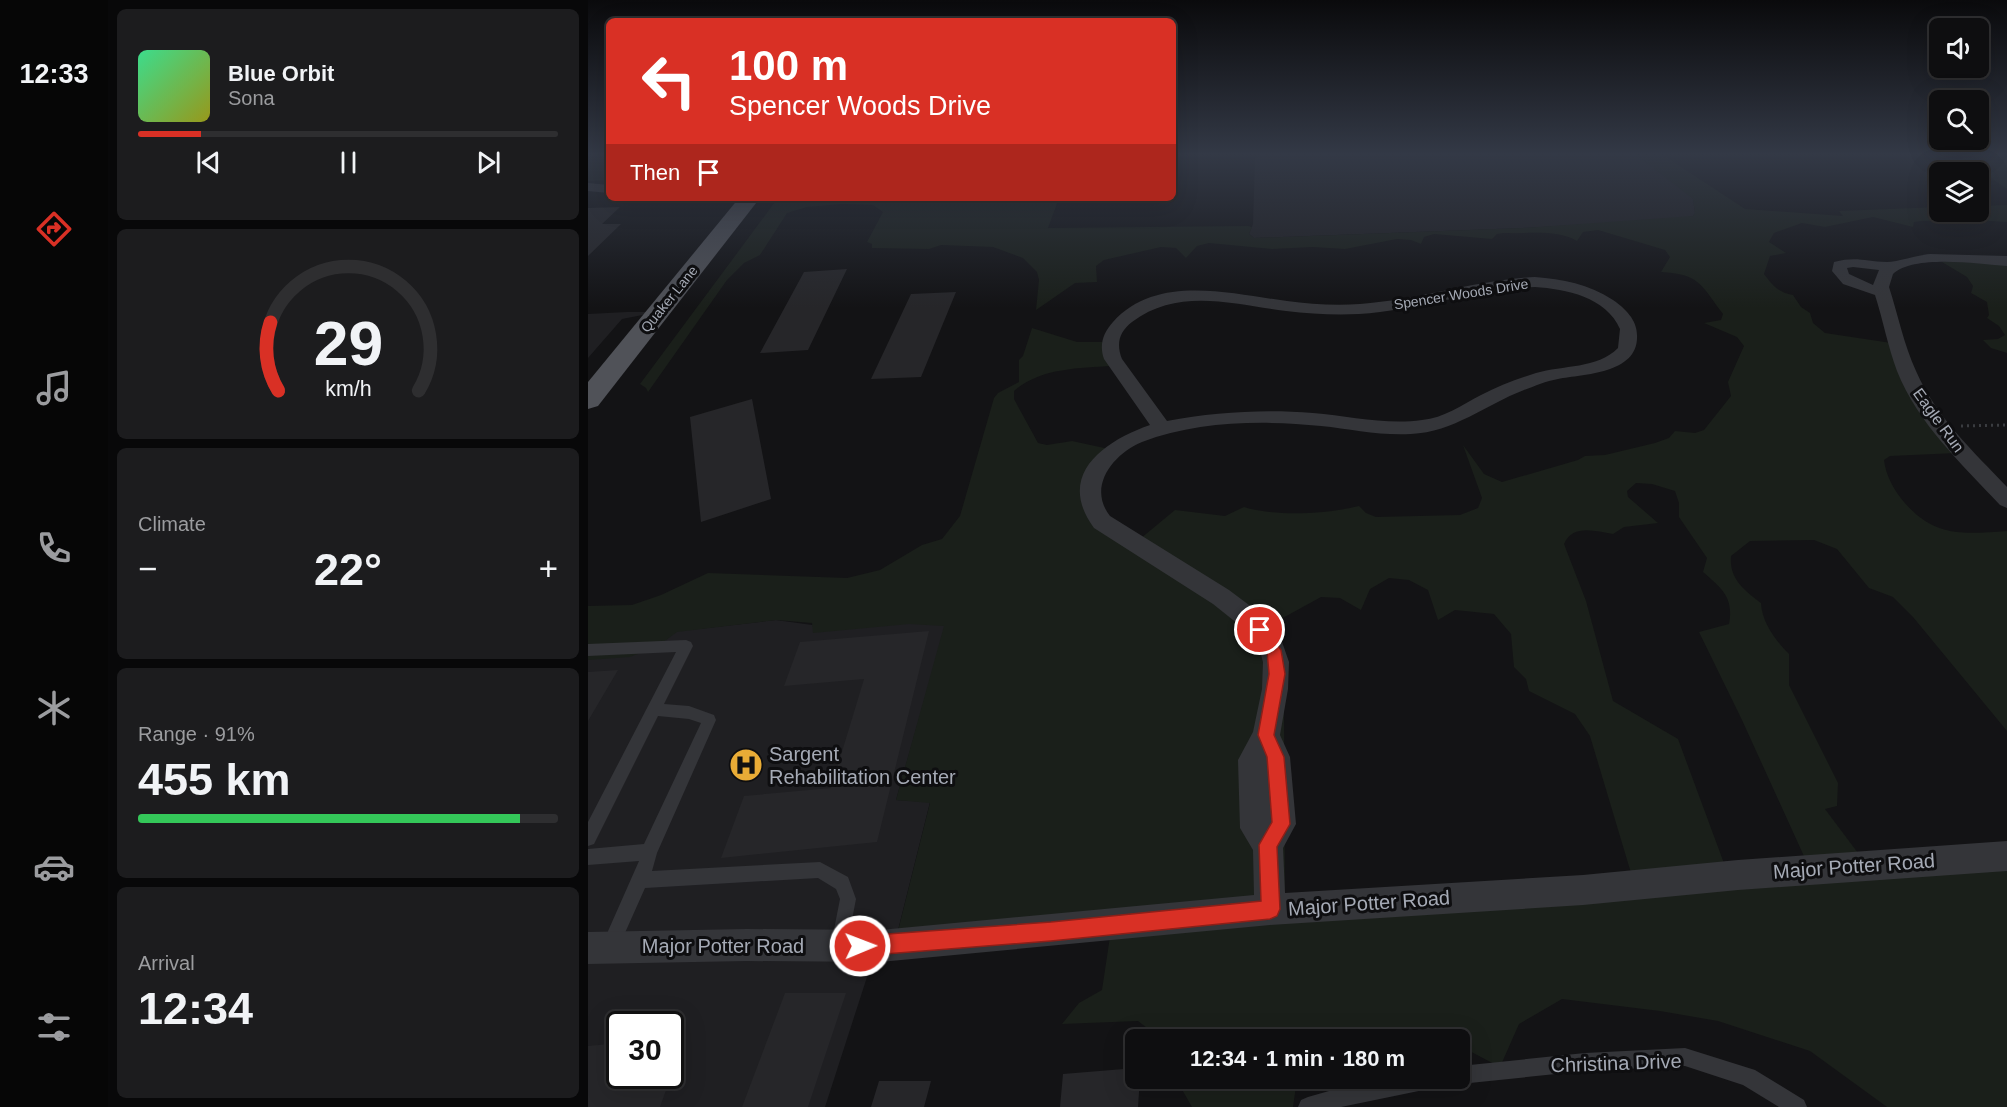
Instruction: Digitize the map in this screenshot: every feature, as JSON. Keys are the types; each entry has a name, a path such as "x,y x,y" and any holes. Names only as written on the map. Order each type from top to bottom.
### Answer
{"main road":[{"name":"Quaker Lane","path":"588,400 745,205"}],"street":[{"path":"1891,267 1882,278 1881,292 1851,282 1842,274 1839,265 1858,262 1891,267 1910,261 1934,259 2007,261"},
{"name":"Spencer Woods Drive","path":"1162,428 1109,351 1115,329 1128,316 1172,298 1210,295 1295,307 1350,309 1376,307 1510,284 1546,283 1581,290 1602,300 1624,319 1630,333 1623,353 1606,364 1551,375 1498,394 1456,418 1430,426 1395,428 1313,419 1260,418 1198,421 1162,428 1129,440 1098,466 1092,483 1091,506 1095,514 1110,530 1221,597 1252,621 1269,639 1274,650 1277,674 1266,735 1276,757 1281,824 1268,845 1270,909"},
{"name":"Eagle Run","path":"1881,292 1906,370 1921,400 1939,426 2007,500"},
{"name":"Major Potter Road","path":"599,948 902,945 1270,909 1583,890 1738,874 2007,856"}],"lane":[{"path":"588,650 686,646 588,838"},
{"path":"599,948 641,880 649,852 709,720 703,716 688,713 654,709"},
{"path":"588,857 649,852"},
{"path":"641,880 820,870 842,883 848,898 840,946"},
{"name":"Christina Drive","path":"1470,1074 1586,1062 1684,1057 1748,1077 1797,1107"},
{"path":"1308,1107 1379,1089"}],"path":[{"path":"1939,426 2007,425"}],"shaded area":[{"path":"773,205 834,205 807,207 787,213 760,255 744,263 727,280 648,392 640,384"},
{"path":"862,205 1057,205 1048,228 1248,226 1252,227 1249,234 1254,238 1523,228 1693,216 1694,205 1738,205 1745,209 1843,216 1839,211 1929,207 1929,221 1914,222 1913,227 1873,217 1825,227 1802,223 1774,233 1769,242 1786,253 1770,256 1764,274 1776,288 1793,295 1801,307 1810,313 1813,323 1825,333 1898,344 1957,453 1890,456 1884,460 1891,482 1904,502 1916,514 1939,528 1964,533 2007,531 2007,731 1913,617 1893,597 1869,588 1837,549 1814,540 1750,541 1731,556 1731,564 1735,578 1761,603 1770,631 1789,654 1789,685 1838,783 1837,806 1825,809 1861,857 2007,854 2007,1107 1887,1107 1810,1051 1718,1021 1660,1011 1562,999 1519,1024 1500,1067 1470,1051 1470,1029 1148,1029 1138,1021 1062,1024 1079,1003 1102,990 1111,930 896,939 930,803 896,800 944,626 909,624 813,633 812,623 776,620 677,632 658,646 630,657 588,660 588,606 632,605 661,595 708,573 847,578 880,570 922,545 942,539 960,516 994,398 998,393 1019,382 1019,360 1023,356 1032,328 1077,342 1107,342 1112,366 1060,371 1036,378 1024,383 1014,391 1014,399 1038,443 1047,445 1072,441 1109,449 1098,471 1104,516 1140,539 1175,510 1225,516 1244,507 1271,512 1302,513 1359,506 1366,513 1376,517 1460,515 1478,508 1482,498 1463,445 1484,474 1502,482 1585,456 1605,455 1655,443 1669,438 1675,431 1695,433 1704,430 1731,396 1728,382 1744,346 1737,337 1704,323 1721,320 1723,314 1704,288 1684,275 1661,272 1670,257 1665,250 1598,230 1583,232 1577,241 1569,237 1542,233 1504,233 1497,234 1492,239 1434,234 1424,237 1421,244 1411,240 1397,239 1345,249 1313,247 1272,249 1209,243 1197,246 1186,258 1176,248 1161,247 1104,260 1096,266 1097,282 1075,283 1036,310 1039,280 1037,272 1023,258 993,247 941,245 929,249 872,248 872,244 867,242 883,212 873,205","holes":["1636,483 1652,484 1675,491 1679,503 1679,517 1707,558 1703,572 1725,594 1730,607 1729,624 1699,632 1808,865 1725,866 1678,739 1613,701 1586,601 1564,544 1578,531 1613,534 1624,527 1658,523 1628,497 1627,491","1389,578 1409,580 1428,590 1438,620 1455,610 1494,614 1511,634 1514,667 1526,679 1529,691 1575,714 1590,736 1634,883 1285,904 1284,708 1268,626 1321,597 1340,598 1361,610 1370,589"]},
{"path":"1254,205 1694,205 1695,213 1693,216 1681,219 1523,228 1254,238 1249,234 1253,224"},
{"path":"2007,205 2007,222 1989,221 1989,206"},
{"path":"1942,262 2007,263 2007,353 1991,348 1983,340 1998,339 2005,335 1999,326 1987,318 1989,315 1987,302 1971,293 1973,286 1967,277"},
{"path":"658,312 622,319 588,358 588,314"},
{"name":"Sargent Rehabilitation Center","path":"776,620 812,625 947,620 896,800 930,802 895,942 877,946 825,1107 588,1107 588,634 698,629"},
{"path":"1182,1089 1296,1089 1293,1107 1192,1107"}],"building":[{"path":"620,207 602,224 621,224 588,256 588,208"},
{"path":"847,269 808,350 760,353 804,272"},
{"path":"956,292 921,377 871,379 911,294"},
{"path":"752,399 771,499 701,522 690,417"},
{"path":"929,631 877,842 721,858 744,796 831,788 864,679 784,686 800,642"},
{"path":"618,670 588,721 588,672"},
{"path":"785,993 846,993 808,1107 742,1107"},
{"path":"606,1044 606,1089 666,1089 660,1107 588,1107 588,1046"},
{"path":"1125,1069 1125,1089 1139,1089 1138,1107 1060,1107 1063,1074"},
{"path":"879,1081 931,1081 924,1107 871,1107"}],"place":[{"name":"Sargent Rehabilitation Center","path":"746,765"}],"route":[{"path":"860,946 1051,932 1270,909 1268,845 1281,824 1276,757 1266,735 1277,674 1274,650 1269,639 1260,630"}]}
